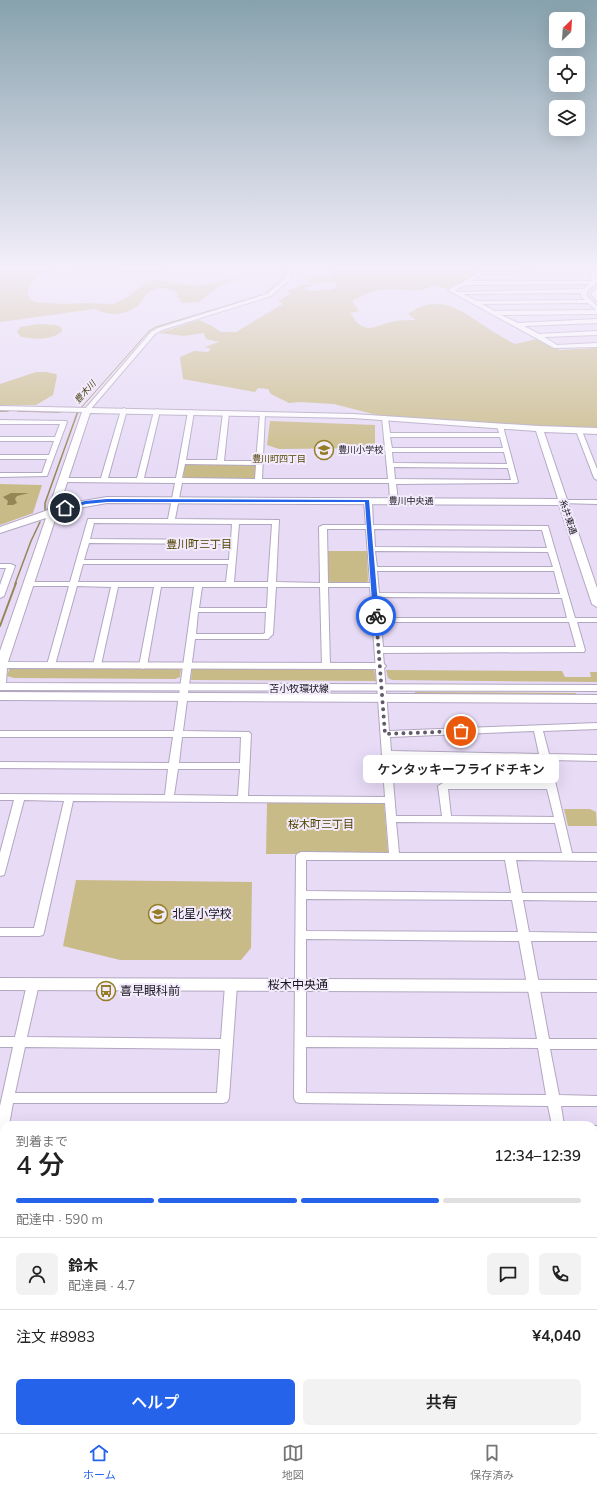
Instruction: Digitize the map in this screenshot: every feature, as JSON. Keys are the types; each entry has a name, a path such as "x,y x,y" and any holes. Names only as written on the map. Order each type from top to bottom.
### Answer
{"street":[{"path":"0,686 1,665 53,512 82,409 150,336"},
{"path":"538,336 556,347 597,345"},
{"path":"0,408 124,410 385,418 543,429 597,431"},
{"path":"104,481 124,410"},
{"path":"140,481 157,411"},
{"path":"171,522 191,412"},
{"path":"220,462 226,413"},
{"path":"258,481 263,414"},
{"path":"385,418 394,501"},
{"path":"0,475 45,475 64,422 3,424"},
{"path":"63,480 515,482 500,426"},
{"name":"糸井東通","path":"543,429 597,604"},
{"path":"580,431 597,478"},
{"path":"387,435 502,435"},
{"path":"0,439 58,439"},
{"path":"389,450 506,450"},
{"path":"0,456 51,457"},
{"path":"183,462 259,463"},
{"path":"390,465 510,466"},
{"name":"豊川中央通","path":"0,530 71,506 102,501 566,502"},
{"path":"368,501 394,857"},
{"path":"566,502 597,502"},
{"name":"糸井東通","path":"566,502 597,579"},
{"path":"52,665 91,521 276,522 269,634 265,637 191,636"},
{"path":"230,585 236,522"},
{"path":"326,666 324,527 545,528 581,650 379,650"},
{"path":"85,541 234,542"},
{"path":"371,549 552,550"},
{"path":"80,562 232,562"},
{"path":"0,566 11,566 0,596"},
{"path":"373,569 557,569"},
{"path":"28,584 374,585"},
{"path":"97,665 116,584"},
{"path":"143,666 158,584"},
{"path":"169,799 198,585"},
{"path":"374,595 565,596"},
{"path":"195,610 271,610"},
{"path":"376,620 597,620"},
{"path":"1,665 380,666"},
{"name":"苫小牧環状線","path":"0,686 184,692"},
{"name":"苫小牧環状線","path":"382,693 597,688"},
{"name":"苫小牧環状線","path":"0,696 184,692 382,693 597,699"},
{"path":"385,734 597,726"},
{"path":"538,728 550,786 568,857"},
{"path":"0,734 246,734 243,799"},
{"path":"386,754 597,758"},
{"path":"0,765 244,766"},
{"path":"447,820 443,786 550,786"},
{"path":"0,797 390,800"},
{"path":"0,872 20,798"},
{"path":"0,932 39,932 69,798"},
{"path":"391,819 559,820"},
{"path":"597,857 301,856 300,985 300,1098 597,1101"},
{"path":"510,857 557,1121"},
{"path":"301,895 597,897"},
{"path":"301,935 597,937"},
{"name":"桜木中央通","path":"0,984 597,986"},
{"path":"3,1121 34,984"},
{"path":"8,1098 222,1098 231,985"},
{"path":"0,1042 227,1044"},
{"path":"300,1042 597,1044"}],"shaded area":[{"path":"20,336 53,336 48,338"},
{"path":"205,336 500,336 515,344 537,339 560,350 597,348 597,429 396,420 334,404 299,402 289,403 271,394 268,389 258,388 255,392 183,379 180,357 194,351 208,352 211,349 205,347 219,342 206,339"},
{"path":"36,372 56,374 57,376 53,395 36,405 0,405 0,384"},
{"path":"270,421 375,425 375,448 279,449 267,445"},
{"path":"185,464 255,465 255,478 183,479"},
{"path":"0,484 42,485 33,513 0,525"},
{"path":"11,493 29,493 17,496 15,499 17,503 7,505 8,501 3,497"},
{"path":"327,551 367,551 368,581 366,583 333,583 328,581"},
{"path":"10,667 181,668 180,677 175,679 14,678 7,676"},
{"path":"192,668 374,669 376,681 191,680"},
{"path":"386,670 562,671 565,677 591,677 590,672 597,672 597,682 392,680 388,678"},
{"path":"415,692 576,693 576,695 415,694"},
{"path":"267,803 384,803 388,854 266,854"},
{"path":"564,809 590,809 596,812 597,826 568,826"},
{"path":"76,880 252,882 251,948 241,960 120,960 63,946"}],"waterway":[{"name":"豊木川","path":"80,409 145,336"},
{"name":"豊木川","path":"45,510 45,503 80,409"},
{"path":"0,411 8,411"},
{"path":"18,411 60,412"},
{"name":"豊木川","path":"15,584 31,541 40,522"},
{"name":"豊木川","path":"0,626 16,583"}],"way so far":[{"path":"376,616 385,734 461,731"}],"place":[{"name":"豊川小学校","path":"324,450"},
{"name":"ケンタッキーフライドチキン","path":"461,731"},
{"name":"北星小学校","path":"158,914"},
{"name":"喜早眼科前","path":"106,991"}],"district":[{"name":"豊川町四丁目","path":"279,459"},
{"name":"豊川町三丁目","path":"199,544"},
{"name":"桜木町三丁目","path":"321,824"}],"route":[{"path":"65,508 107,500 368,501 376,616"}]}
